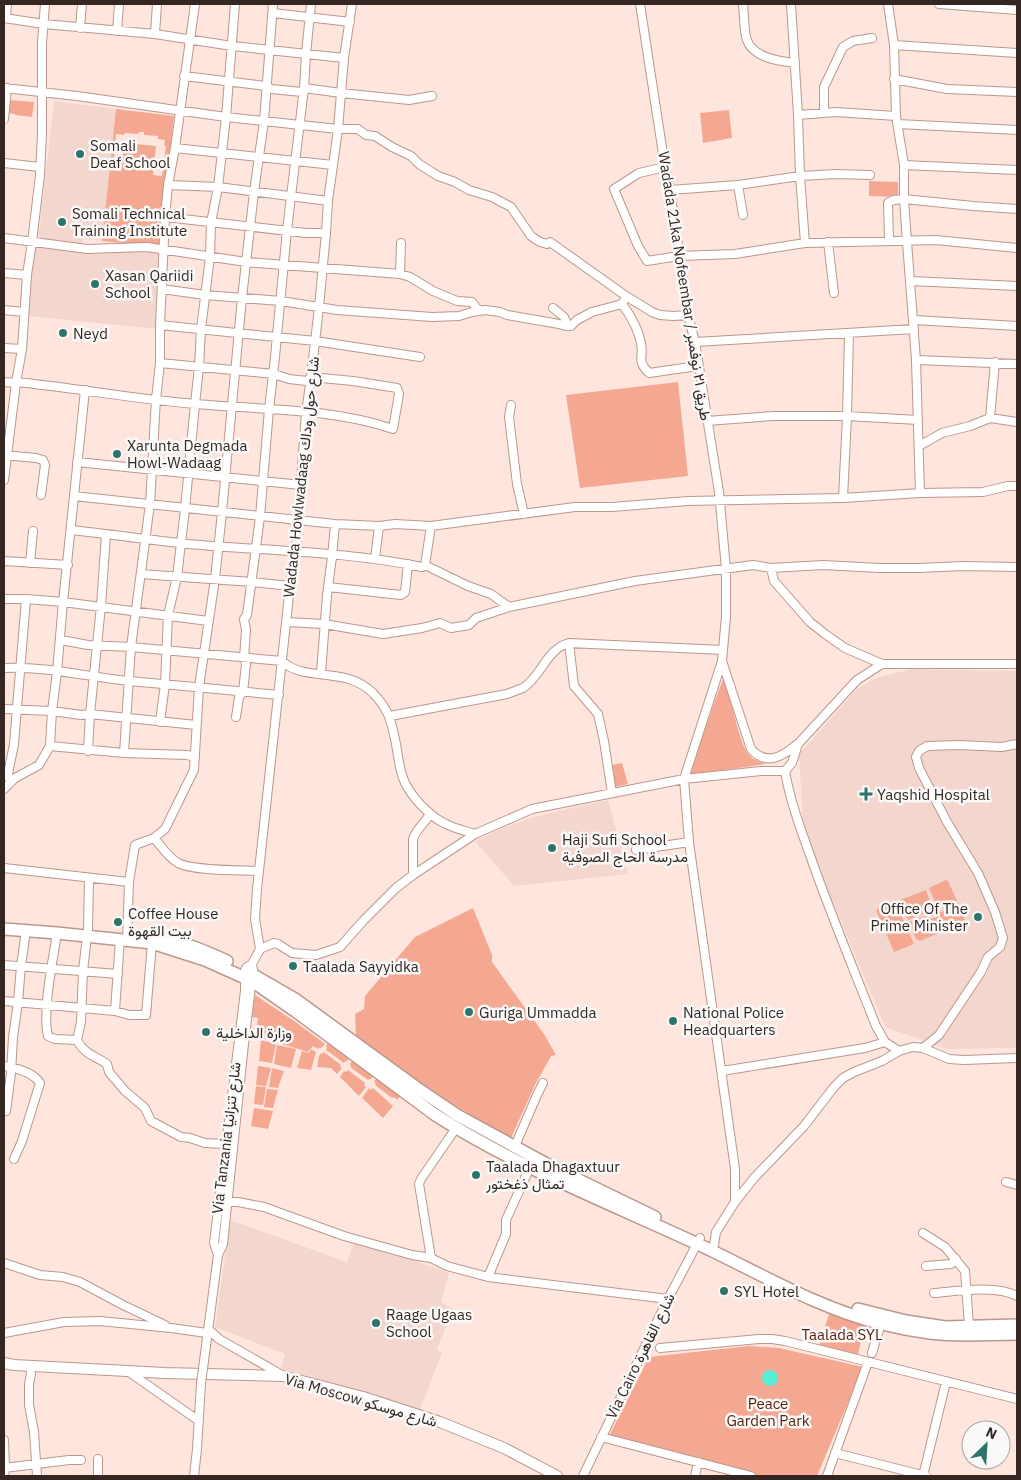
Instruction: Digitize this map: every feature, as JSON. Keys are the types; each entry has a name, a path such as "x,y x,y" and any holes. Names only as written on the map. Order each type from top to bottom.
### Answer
{"highway":[{"path":"4,923 152,943 249,973"},
{"path":"4,929 87,933"},
{"path":"125,938 157,937 179,942 203,949 249,973 336,1036 434,1114 456,1128 493,1142 515,1146 552,1167 826,1306 931,1333 1017,1324"},
{"path":"336,1036 457,1115 530,1167 704,1244"},
{"path":"970,1330 1017,1334"}],"main road":[{"name":"Via Moscow شارع موسكو","path":"4,1363 165,1373 283,1376 364,1397 440,1422 504,1448 556,1476"}],"street":[{"path":"7,4 5,18 80,28 155,34 232,46 344,58"},
{"path":"4,480 22,350 26,275 32,242 40,167 45,4"},
{"path":"80,28 82,4"},
{"path":"117,31 119,4"},
{"path":"155,34 157,4"},
{"path":"124,753 131,647 150,504 160,363 162,250 168,185 195,4"},
{"path":"160,722 165,684 168,615 177,577 185,509 204,295 210,257 211,223 218,187 226,117 235,4 225,4"},
{"path":"115,1011 135,844 154,838 165,829 194,770 199,687 219,546 242,298 258,157 264,121 273,4"},
{"path":"236,718 246,664 244,658 246,630 244,620 247,615 257,548 269,409 287,230 304,88 311,4"},
{"name":"Wadada Howlwadaag شارع حول وداك","path":"260,950 255,908 290,586 296,551 306,413 312,377 328,201 352,4"},
{"name":"Wadada 21ka Nofeembar / طريق ٢١ نوفمبر","path":"640,4 688,315 695,342 720,501 726,570 726,616 722,661"},
{"path":"743,4 747,40 752,46 760,54 774,60 796,64"},
{"path":"791,4 805,243"},
{"path":"888,4 894,45 897,120 904,165 904,199 916,360 920,493"},
{"path":"939,4 1017,10"},
{"path":"273,13 350,22"},
{"path":"824,112 824,87 843,47 853,41 872,38"},
{"path":"894,45 1017,53"},
{"path":"184,76 266,86 271,89 302,92 304,88"},
{"path":"894,79 947,89 1017,92"},
{"path":"4,119 5,88 226,117 338,129 358,129 366,135 375,136 392,147 412,156 438,176 456,182 469,190 511,207 532,236 543,243 547,244 550,242 646,309 660,315 688,315"},
{"path":"304,88 341,94 409,100 432,96"},
{"path":"798,115 836,112 897,120 1017,130"},
{"path":"175,148 333,165"},
{"path":"4,163 40,167"},
{"path":"904,165 1017,170"},
{"path":"665,167 639,173 614,189 638,246 646,260 679,256 735,254 805,243 828,242 936,240 1017,248"},
{"path":"670,190 738,185 800,176 870,175"},
{"path":"168,185 218,187 328,201"},
{"path":"738,185 743,215"},
{"path":"889,241 888,203 893,200 904,199 1017,209"},
{"path":"165,217 250,227 326,233"},
{"path":"4,238 87,249 147,247 246,262 400,274 410,277 433,291 457,301 472,302 479,311"},
{"path":"828,242 834,293"},
{"path":"400,274 401,244"},
{"path":"4,274 26,275"},
{"path":"911,282 1017,286"},
{"path":"162,288 204,295 281,301 319,308 432,317 459,316 479,311 500,312 507,315 568,326 571,326 577,320 592,312 622,304 626,296"},
{"path":"622,304 637,329 641,346 640,361 649,373 698,366"},
{"path":"553,308 564,317 568,326"},
{"path":"4,310 24,312"},
{"path":"695,342 849,334 914,324 1017,326"},
{"path":"160,325 315,341 420,357"},
{"path":"843,498 849,334"},
{"path":"4,348 22,350"},
{"path":"916,360 1017,364"},
{"path":"990,418 995,362"},
{"path":"4,382 32,383 194,404 269,409 349,418 377,423 393,429 399,394 397,388 312,377 307,381 289,379 274,374 160,363"},
{"path":"7,786 15,778 39,766 50,746 85,390"},
{"path":"511,405 509,417 517,484 524,514"},
{"path":"707,421 774,416 847,416 918,420"},
{"path":"920,446 942,432 970,426 990,418 1017,422"},
{"path":"6,455 43,460 45,464 41,495"},
{"path":"77,462 301,485"},
{"path":"74,496 335,524 431,526 575,507 612,507 688,501 843,498 920,493 983,492 1008,486 1017,486"},
{"path":"321,674 324,624 335,524"},
{"path":"375,559 379,526"},
{"path":"426,565 431,526"},
{"path":"71,530 180,543 296,551 375,559 422,567 426,565 468,586 491,594 509,607"},
{"path":"30,563 33,532"},
{"path":"88,751 106,534"},
{"path":"4,561 68,565"},
{"path":"328,587 401,595 405,592 408,564"},
{"path":"287,622 324,624 383,634 440,623 451,628 469,625 476,618 509,607 635,581 753,565 771,568 823,565 879,568 1017,567"},
{"path":"771,568 774,582 810,622 845,648 882,664 1017,664"},
{"path":"141,574 215,578 290,586"},
{"path":"4,599 26,599 101,606 208,621"},
{"path":"7,786 14,744 26,599"},
{"path":"60,640 88,645 96,644 282,661 289,667 347,678 363,684 380,701 390,716 403,778 412,794 430,814 445,824 475,834"},
{"path":"569,643 574,686 598,714 612,793"},
{"path":"390,716 507,694 523,688 558,648 569,643 723,650"},
{"path":"722,661 751,749 756,755 764,758 774,758 786,754 798,744 857,680 882,664"},
{"path":"722,661 684,779 689,842 735,1168 735,1202"},
{"path":"4,668 20,667 128,681 279,695"},
{"path":"4,708 81,715 90,714 196,726"},
{"path":"4,742 14,744"},
{"path":"260,950 274,943 292,952 316,955 340,947 391,893 413,875 475,834 532,808 684,779 762,771 785,771 792,763 798,744"},
{"path":"923,1048 939,1034 982,972 988,957 1000,947 1003,938 995,912 978,873 943,814 919,768 916,757 919,751 927,746 1002,747 1017,744"},
{"path":"50,746 88,751 187,755 195,757"},
{"path":"785,771 788,789 817,874 876,1026 885,1042 899,1051 913,1047 923,1048 949,1058 964,1060 1017,1058"},
{"path":"413,875 414,833 423,825 430,814"},
{"path":"154,838 176,862 183,865 198,868 259,871"},
{"path":"636,850 689,842"},
{"path":"4,868 129,882"},
{"path":"89,878 81,1022 77,1040 81,1049 107,1064 108,1072 124,1091 145,1108 151,1121 181,1137 205,1143 226,1144"},
{"path":"6,1111 7,1067 18,1002 26,931"},
{"path":"57,933 46,1027 48,1036 55,1039 77,1040"},
{"path":"4,1001 81,1007 115,1011 129,1015 146,1015 152,943"},
{"name":"Via Tanzania شارع تنزانيا","path":"194,1476 207,1331 218,1255 223,1244 227,1202 228,1162 226,1144 249,973 260,950"},
{"path":"4,965 118,974"},
{"name":"Via Tanzania شارع تنزانيا","path":"218,1255 214,1243 228,1162 249,973"},
{"path":"4,1035 13,1037"},
{"path":"722,1072 865,1048 885,1042"},
{"name":"Via Cairo شارع القاهرة","path":"583,1476 668,1299 704,1244 716,1232 735,1202 754,1178 804,1126 843,1078 882,1061 899,1051"},
{"path":"7,1067 35,1076 40,1082 22,1141 14,1159"},
{"path":"515,1146 536,1095 543,1083"},
{"path":"431,1258 419,1184 456,1128"},
{"path":"488,1277 506,1234 506,1220 530,1167"},
{"path":"1006,1182 1017,1185"},
{"path":"227,1202 264,1207 344,1236 412,1256 431,1258 447,1266 488,1277 668,1299"},
{"path":"923,1233 945,1247 965,1271 970,1330"},
{"path":"926,1266 951,1264 956,1259"},
{"path":"4,1263 40,1274 63,1277 80,1282 171,1328"},
{"path":"934,1293 967,1290 1009,1292 1017,1296"},
{"path":"872,1353 882,1319"},
{"path":"4,1333 64,1322 100,1321 207,1331 283,1376"},
{"path":"660,1348 772,1339 836,1353 1017,1399"},
{"path":"826,1476 868,1362"},
{"path":"30,1366 29,1405 34,1432 37,1476"},
{"path":"126,1370 199,1421"},
{"path":"835,1453 925,1476 946,1382"},
{"path":"601,1437 751,1476"},
{"path":"4,1440 4,1476"},
{"path":"98,1459 98,1476"},
{"path":"4,1468 81,1460"},
{"path":"695,1476 698,1462"}],"shaded area":[{"name":"Somali Deaf School","path":"54,101 116,109 102,241 83,239 82,246 38,241"},
{"name":"Xasan Qariidi School","path":"35,246 160,252 157,329 28,316"},
{"path":"912,669 1017,671 1017,1048 947,1049 885,1027 803,825 799,754 858,688 879,677"},
{"path":"608,800 628,874 514,886 475,841 505,827 537,816"},
{"path":"230,1220 347,1262 355,1240 449,1273 441,1302 453,1309 437,1350 442,1353 420,1410 281,1368 285,1354 215,1327"}],"green space":[{"path":"8,100 34,102 32,117 7,113"},
{"path":"116,109 174,116 159,247 102,241","holes":["139,132 144,132 144,135 158,136 158,139 165,140 162,176 153,175 156,146 124,143 121,171 113,170 116,134 139,134"]},
{"path":"729,110 732,138 703,143 700,113"},
{"path":"869,181 898,182 898,197 869,196"},
{"path":"678,382 688,476 580,488 566,395"},
{"path":"725,673 742,742 751,757 765,764 690,775 702,737"},
{"path":"622,763 628,784 615,787 612,765"},
{"path":"946,880 957,901 938,909 929,888"},
{"path":"926,890 931,904 924,908 923,914 908,920 900,900"},
{"path":"895,901 914,944 894,952 876,910"},
{"path":"958,904 966,922 946,930 939,913"},
{"path":"473,908 492,955 492,962 544,1034 556,1055 551,1056 535,1085 511,1138 442,1098 356,1038 355,1014 364,1009 365,996 415,937"},
{"path":"924,916 929,919 938,917 944,931 920,941 916,939 909,922"},
{"path":"255,995 325,1044 318,1049 313,1046 308,1052 259,1037 258,1018 252,1017"},
{"path":"261,1040 276,1044 272,1063 259,1061"},
{"path":"330,1040 351,1056 346,1062 344,1063 326,1050"},
{"path":"277,1045 296,1049 291,1068 274,1064"},
{"path":"311,1049 316,1052 311,1070 297,1068 302,1051 309,1053"},
{"path":"324,1052 341,1065 340,1067 342,1068 337,1074 331,1068 317,1067 319,1056"},
{"path":"354,1058 375,1074 371,1079 368,1080 350,1067"},
{"path":"258,1066 271,1068 266,1086 256,1085"},
{"path":"272,1068 284,1071 278,1088 269,1087"},
{"path":"348,1070 365,1083 366,1087 359,1096 340,1077 344,1071"},
{"path":"378,1076 402,1094 397,1100 375,1085 374,1082"},
{"path":"256,1086 266,1087 263,1105 254,1104"},
{"path":"369,1088 371,1090 373,1088 393,1106 383,1118 362,1098"},
{"path":"267,1089 278,1090 273,1108 264,1107"},
{"path":"254,1108 273,1111 268,1129 251,1126"},
{"name":"Taalada SYL","path":"829,1314 864,1325 858,1355 819,1345"},
{"name":"Peace Garden Park","path":"749,1346 779,1348 863,1367 817,1476 760,1476 609,1436 649,1357"}],"water":[{"path":"767,1370 773,1370 778,1375 776,1384 767,1386 762,1381 762,1375"}],"place":[{"name":"Somali Deaf School","path":"80,154"},
{"name":"Somali Technical Training Institute","path":"62,222"},
{"name":"Xasan Qariidi School","path":"95,284"},
{"name":"Neyd","path":"63,333"},
{"name":"Xarunta Degmada Howl-Wadaag","path":"117,454"},
{"name":"Yaqshid Hospital","path":"866,794"},
{"name":"Haji Sufi School مدرسة الحاج الصوفية","path":"552,848"},
{"name":"Office Of The Prime Minister","path":"978,917"},
{"name":"Coffee House بيت القهوة","path":"118,922"},
{"name":"Taalada Sayyidka","path":"293,966"},
{"name":"Guriga Ummadda","path":"469,1012"},
{"name":"National Police Headquarters","path":"673,1021"},
{"name":"وزارة الداخلية","path":"206,1032"},
{"name":"Taalada Dhagaxtuur تمثال ذغختور","path":"476,1175"},
{"name":"SYL Hotel","path":"724,1291"},
{"name":"Raage Ugaas School","path":"376,1323"}]}
